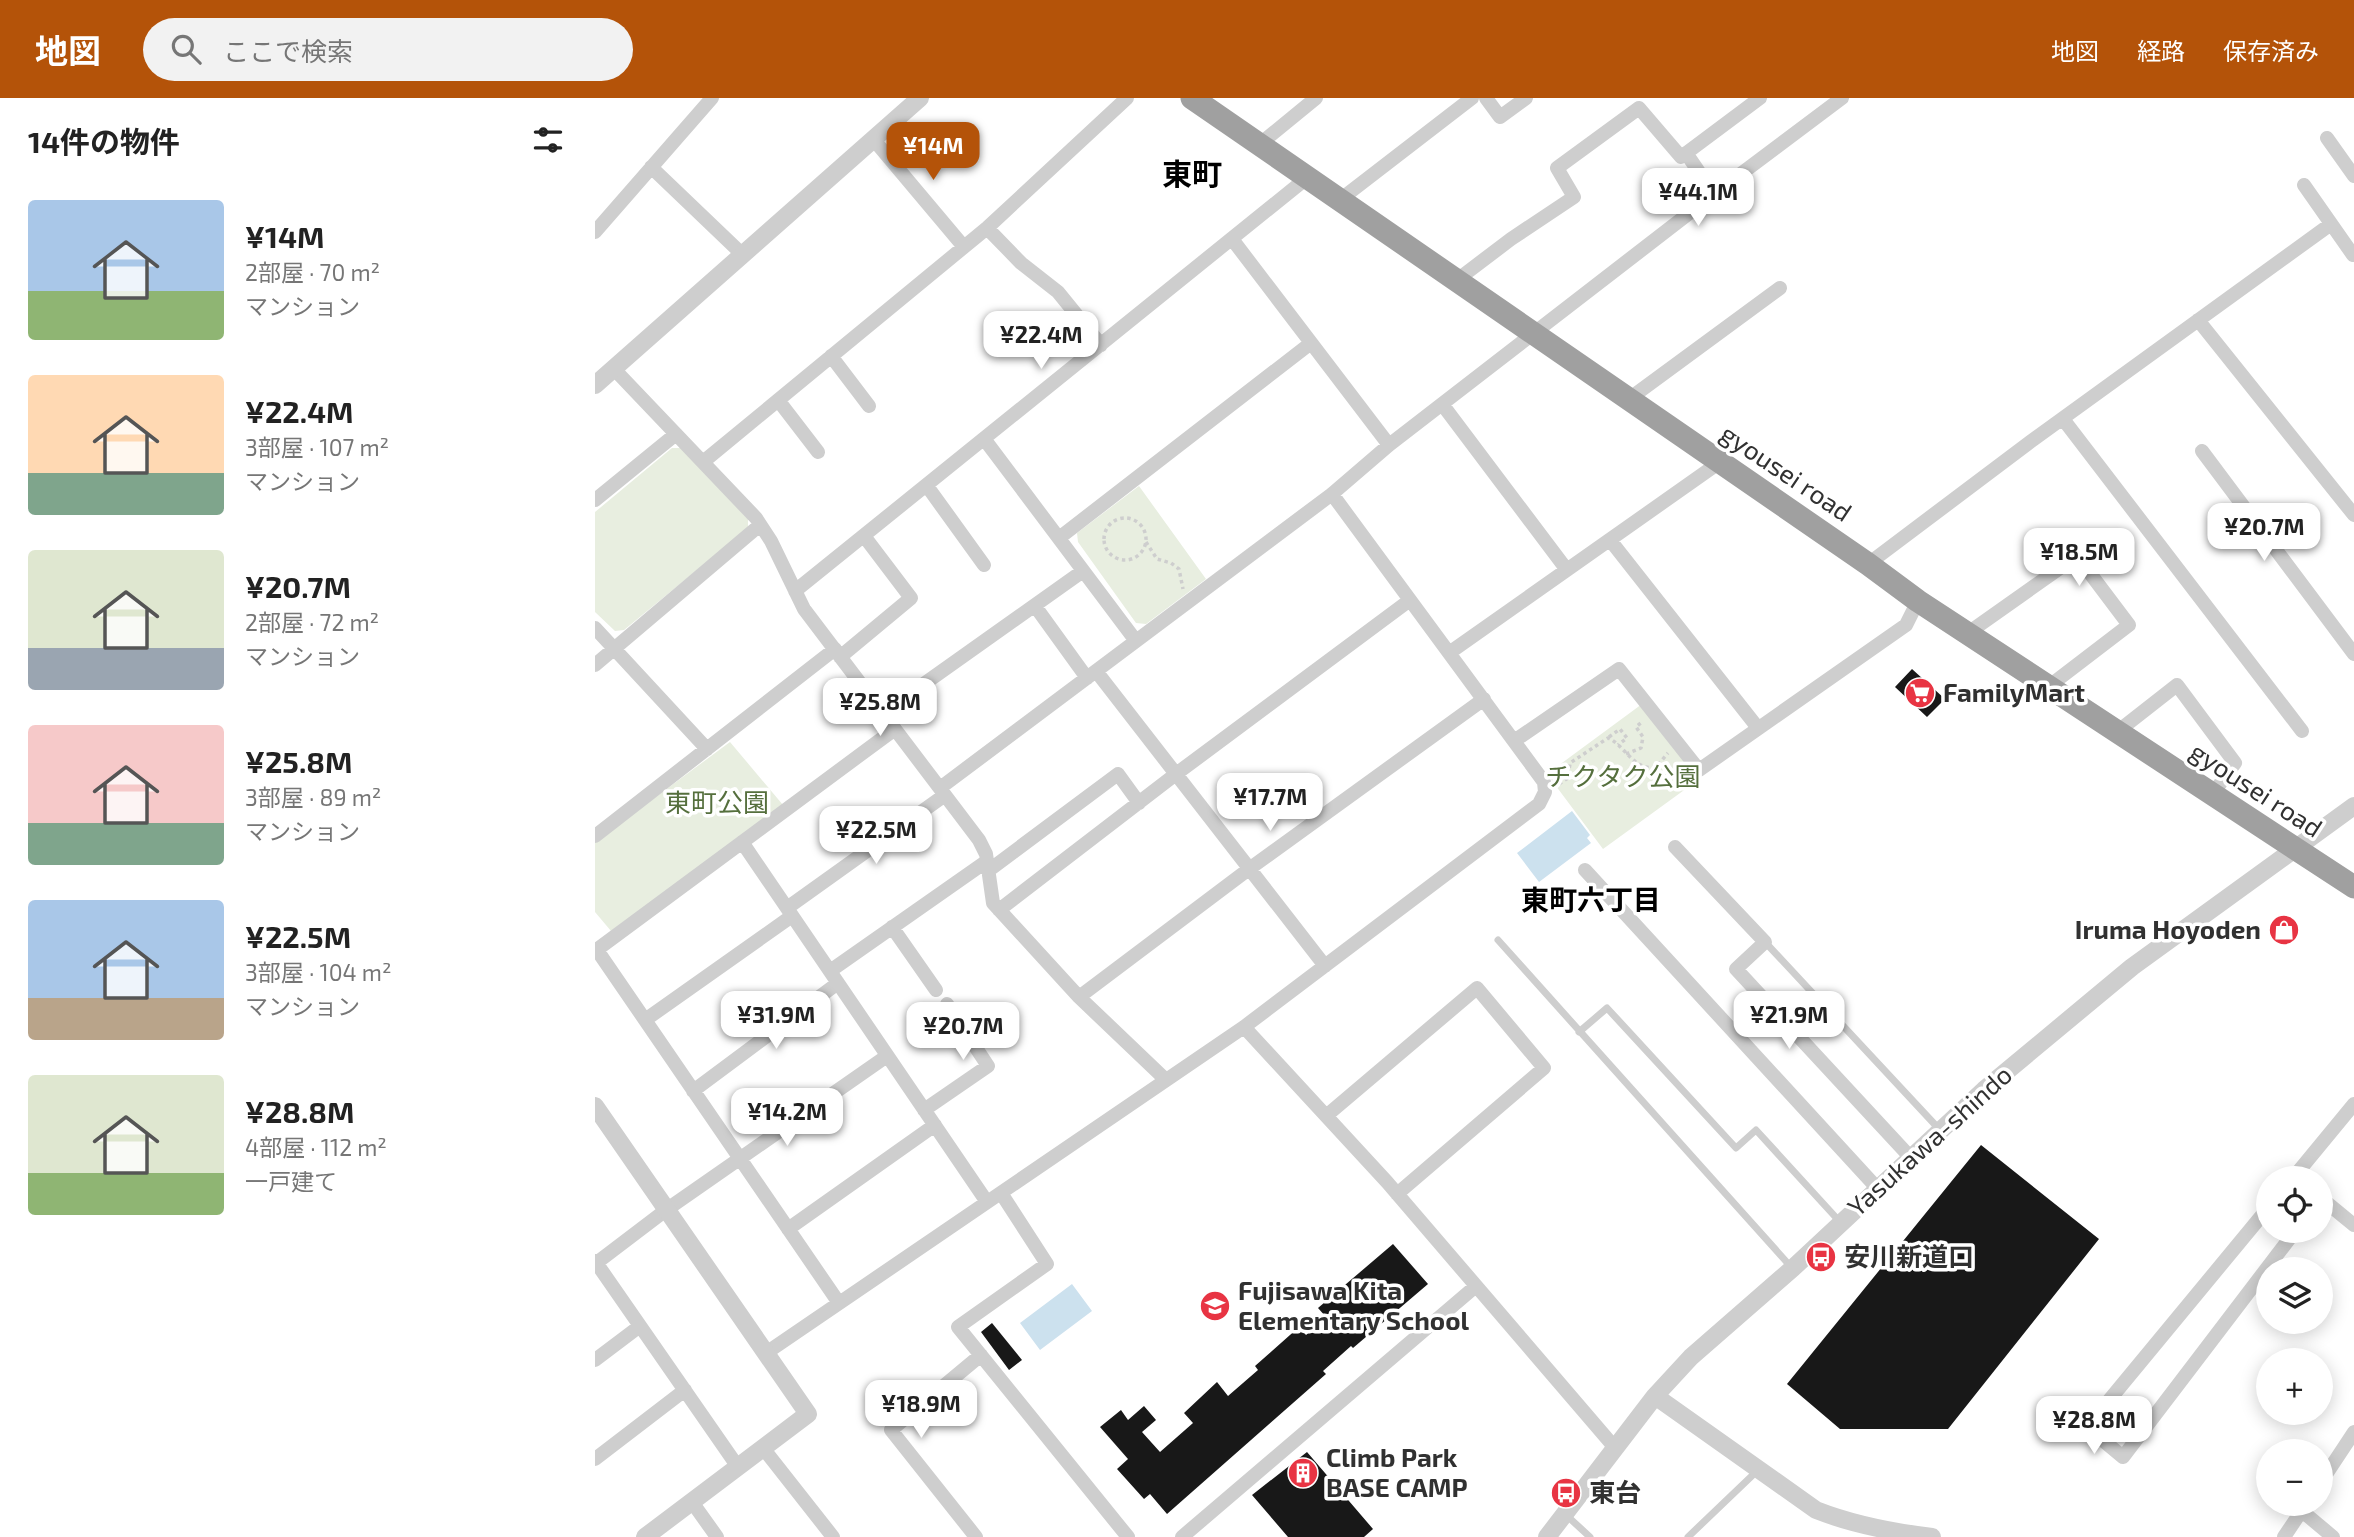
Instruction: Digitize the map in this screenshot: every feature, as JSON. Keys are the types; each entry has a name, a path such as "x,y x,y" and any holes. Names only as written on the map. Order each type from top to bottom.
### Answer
{"highway":[{"name":"gyousei road","path":"1192,98 1918,601 2354,887"}],"street":[{"path":"595,232 712,98"},
{"path":"595,385 920,98"},
{"path":"703,462 987,228 1127,98"},
{"path":"1260,144 1316,98"},
{"path":"1341,199 1472,98"},
{"path":"1486,98 1500,117 1526,98"},
{"path":"1457,280 1511,239 1574,197 1557,168 1639,108 1681,158 1760,98"},
{"path":"645,1020 789,912 1092,674 1332,494 1389,445 1842,98"},
{"path":"2327,138 2354,176"},
{"path":"874,140 964,247"},
{"path":"1686,153 1714,194"},
{"path":"651,167 742,254"},
{"path":"795,591 1308,177"},
{"path":"2304,185 2353,255"},
{"path":"1868,564 2331,224"},
{"path":"987,228 1021,263 1058,292 1101,345"},
{"path":"1232,239 1389,445"},
{"path":"1629,399 1780,288"},
{"path":"2198,320 2354,515"},
{"path":"1059,538 1311,343"},
{"path":"831,356 869,406"},
{"path":"614,369 760,525 804,609 979,840 987,866 993,904 1079,997 1166,1080"},
{"path":"778,400 818,452"},
{"path":"1442,404 1567,570"},
{"path":"2063,419 2302,731"},
{"path":"595,500 676,433"},
{"path":"985,440 1136,641"},
{"path":"2202,451 2354,654"},
{"path":"1449,653 1720,462"},
{"path":"927,486 984,565"},
{"path":"766,1353 1244,1027 1539,804 1545,792 1544,782 1332,494"},
{"path":"595,665 760,525"},
{"path":"595,836 706,749 911,598 864,536"},
{"path":"1610,540 1758,728"},
{"path":"1968,634 2077,556 2129,625 2048,687"},
{"path":"883,713 1083,571"},
{"path":"999,911 1176,774 1410,600"},
{"path":"1514,741 1619,669 1699,769 1906,625 1918,601"},
{"path":"1035,606 1176,774 1325,966"},
{"path":"595,628 706,749"},
{"path":"2117,732 2177,685 2235,763 2212,795"},
{"path":"1079,997 1249,869 1484,699"},
{"path":"839,1303 596,951 895,729"},
{"path":"694,1091 892,928 987,866 1118,774 1139,803"},
{"name":"Yasukawa-shindo","path":"1547,1537 1655,1396 1699,1350 1793,1268 1983,1090 2132,967 2354,806"},
{"path":"742,842 987,1202"},
{"path":"1675,847 1765,942 1736,970 1912,1159"},
{"path":"1585,870 1878,1189"},
{"path":"892,928 936,990"},
{"path":"1326,1116 1477,988 1544,1068 1397,1194"},
{"path":"924,1110 988,1066 947,1004"},
{"path":"1244,1027 1397,1194 1616,1449"},
{"path":"738,1467 595,1262 887,1056"},
{"path":"2304,1166 2354,1104"},
{"path":"595,1106 808,1414 645,1537"},
{"path":"788,1229 935,1125"},
{"path":"1001,1193 1047,1264 958,1327 1128,1537"},
{"path":"2333,1208 2354,1225"},
{"path":"2256,1223 2087,1427 2123,1457 2287,1243"},
{"path":"1182,1537 1476,1286"},
{"path":"595,1360 640,1326"},
{"path":"976,1537 891,1430 981,1355"},
{"path":"595,1459 685,1390"},
{"path":"1655,1396 1816,1510 1841,1520 1888,1531 1932,1537"},
{"path":"2333,1464 2354,1432"},
{"path":"763,1448 833,1537"},
{"path":"692,1502 717,1537"},
{"path":"2284,1537 2298,1516"},
{"path":"2313,1516 2333,1537"}],"lane":[{"path":"1498,940 1793,1268"},
{"path":"1765,942 1941,1130"},
{"path":"1579,1032 1607,1008 1736,1148 1756,1130 1841,1223"},
{"path":"1688,1537 1758,1470"},
{"path":"1565,1514 1590,1537"}],"path":[{"path":"1145,540 1142,551 1137,556 1124,560 1117,559 1107,550 1104,537 1110,525 1122,519 1128,519 1140,526 1157,559 1171,563 1179,569 1188,601"},
{"path":"1626,754 1641,748 1643,737 1636,727 1654,713"},
{"path":"1545,792 1565,781 1570,763 1620,729 1627,738 1618,745"},
{"path":"1608,738 1642,766 1653,768 1666,757 1676,740"}],"green space":[{"path":"672,448 681,448 748,519 748,528 624,630 615,631 595,612 595,512"},
{"path":"1139,486 1206,579 1146,624 1136,623 1078,542 1077,533"},
{"name":"チクタク公園","path":"1642,704 1698,780 1603,849 1547,774"},
{"name":"東町公園","path":"730,742 783,805 611,931 595,912 595,842"}],"water":[{"path":"1572,811 1590,835 1587,838 1591,843 1539,882 1517,853"},
{"path":"1072,1284 1092,1311 1040,1350 1020,1323"}],"building":[{"name":"FamilyMart","path":"1912,669 1945,699 1927,717 1895,687"},
{"path":"1981,1145 2099,1239 1948,1429 1840,1429 1787,1384"},
{"path":"1393,1244 1428,1284 1353,1348 1351,1346 1323,1371 1326,1374 1167,1514 1150,1494 1144,1499 1117,1469 1128,1459 1100,1427 1121,1410 1128,1420 1144,1406 1156,1420 1142,1432 1160,1452 1193,1423 1184,1413 1217,1382 1228,1396 1258,1370 1255,1366 1299,1327 1306,1335 1326,1317 1318,1308"},
{"path":"992,1323 1022,1360 1009,1370 981,1332"},
{"name":"Climb Park BASE CAMP","path":"1307,1452 1373,1529 1364,1537 1288,1537 1252,1495"}],"place":[{"name":"FamilyMart","path":"1920,693"},
{"name":"Iruma Hoyoden","path":"2284,930"},
{"name":"安川新道口","path":"1821,1257"},
{"name":"Fujisawa Kita Elementary School","path":"1215,1306"},
{"name":"Climb Park BASE CAMP","path":"1303,1473"},
{"name":"東台","path":"1566,1493"}],"district":[{"name":"東町","path":"1192,175"},
{"name":"東町六丁目","path":"1591,900"}]}
